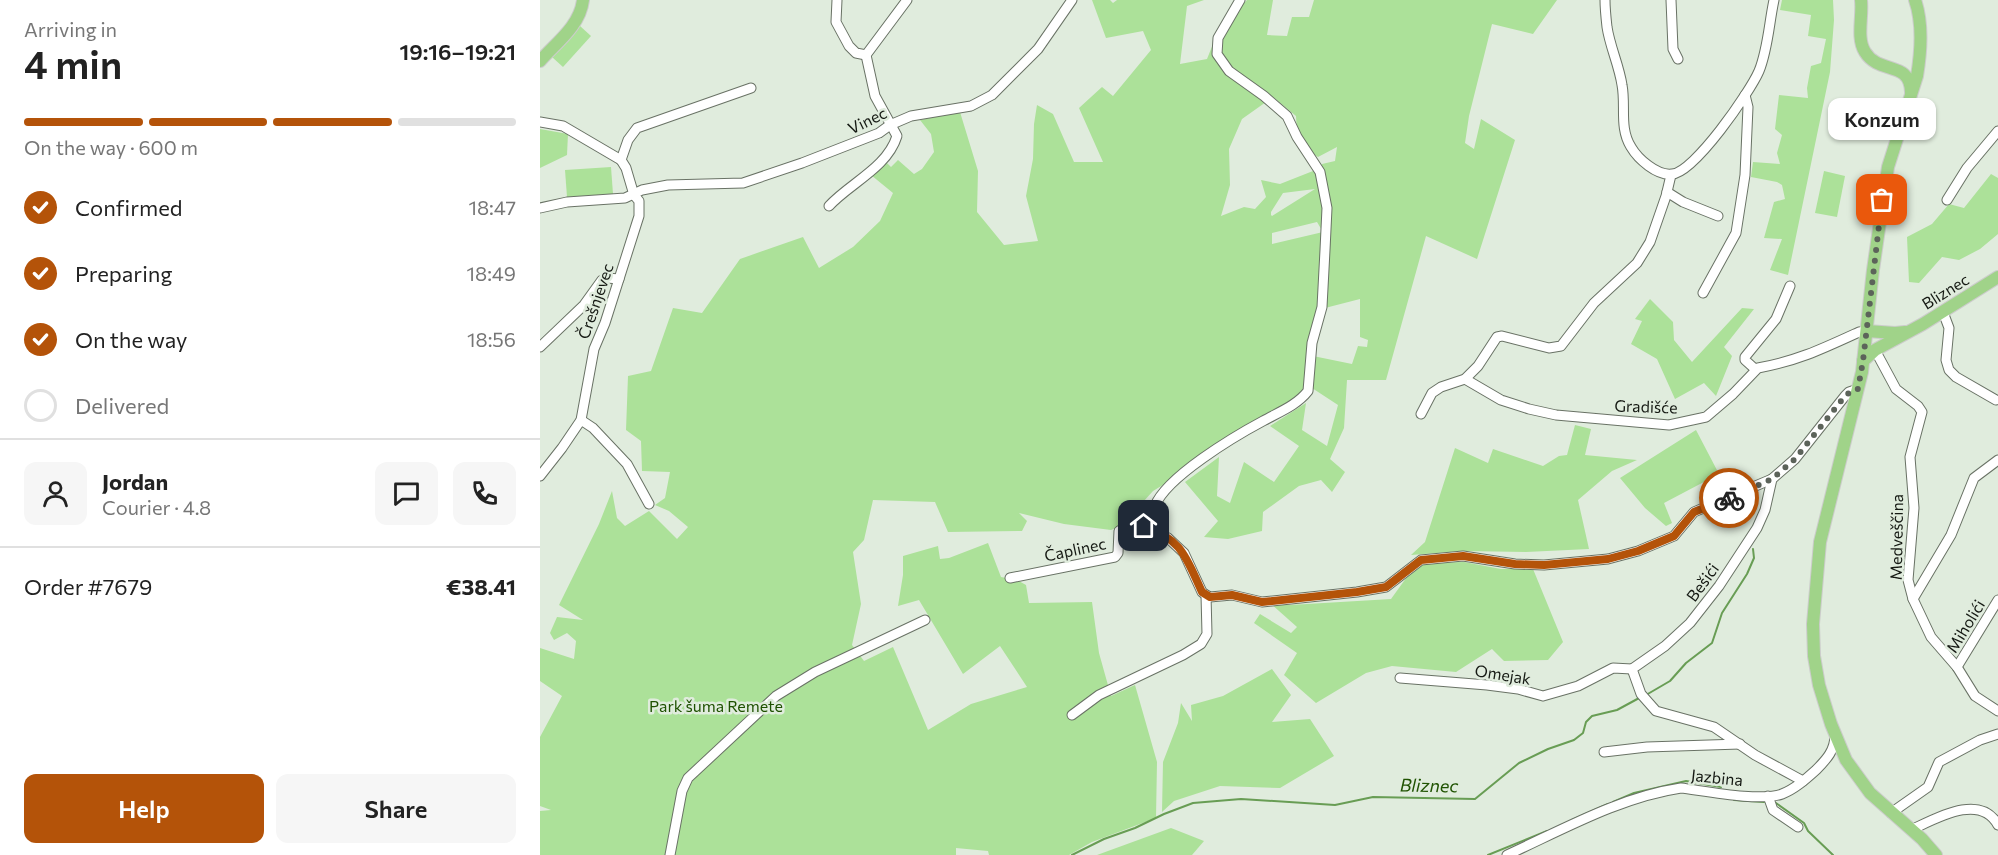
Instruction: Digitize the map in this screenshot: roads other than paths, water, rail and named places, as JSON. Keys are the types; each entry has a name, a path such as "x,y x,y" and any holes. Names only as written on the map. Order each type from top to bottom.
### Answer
{"main road":[{"path":"540,61 573,25 580,13 583,0"},
{"path":"1860,0 1861,38 1864,51 1879,65 1900,71 1910,72 1919,65"},
{"path":"1915,0 1919,22 1919,65 1888,167 1858,389 1820,542 1813,611 1814,656 1819,685 1835,735 1846,760 1864,786 1936,855"},
{"path":"1900,71 1910,81 1911,93"},
{"name":"Bliznec","path":"1863,361 1875,350 1943,312 1998,277"},
{"name":"Bliznec","path":"1867,331 1895,333 1909,331"}],"street":[{"path":"837,0 837,22 849,46 856,53 866,55"},
{"path":"829,206 887,156 897,136 875,96 866,55 907,0"},
{"name":"Vinec","path":"540,208 560,203 613,200 634,195 642,190 668,185 742,183 776,173 879,134 890,125 911,116 970,106 992,95 1038,49 1072,0"},
{"path":"1240,0 1218,38 1217,54 1229,71 1287,116 1297,137 1318,167 1327,208 1322,307 1312,343 1308,391 1287,410 1263,421 1218,448 1176,479 1155,505 1152,529 1184,553 1202,592 1206,595 1210,597 1232,595 1262,602 1357,592 1386,587 1421,560 1463,556 1515,564 1534,564 1608,559 1638,551 1674,536 1694,512 1772,479 1795,459 1845,396 1858,389"},
{"path":"1605,0 1607,28 1623,86 1623,119 1627,138 1631,147 1645,162 1662,173 1671,175 1684,169 1706,149 1745,95 1761,63 1774,0"},
{"path":"1671,0 1673,48 1678,59"},
{"path":"621,160 628,140 637,128 751,87"},
{"path":"1703,293 1736,232 1745,175 1748,104 1745,95"},
{"path":"540,122 563,126 621,160 626,168 634,195"},
{"path":"1947,200 1967,168 1998,131"},
{"path":"1421,414 1432,393 1441,387 1465,379 1478,366 1497,337 1502,336 1549,348 1561,346 1593,303 1637,263 1650,242 1671,175"},
{"path":"1667,192 1683,202 1718,216"},
{"name":"Črešnjevec","path":"540,476 581,420 594,349 639,216 639,201 634,195"},
{"path":"540,347 584,305 602,280 619,279"},
{"path":"1790,286 1776,319 1744,357 1755,369 1807,356 1859,332 1867,331"},
{"path":"1943,312 1949,328 1946,360 1949,370 1956,377 1996,400"},
{"name":"Medveščina","path":"1875,350 1896,389 1918,406 1922,412 1910,457 1914,508 1908,580 1913,599 1931,637 1957,668 1975,696 1998,711"},
{"name":"Gradišće","path":"1465,379 1501,400 1529,409 1556,415 1669,425 1706,417 1733,394 1755,369"},
{"path":"581,420 593,428 627,464 649,504"},
{"name":"Medveščina","path":"1913,599 1951,535 1974,478 1998,460"},
{"name":"Bešići","path":"1632,669 1665,646 1690,623 1719,586 1757,528 1765,510 1772,479"},
{"name":"Čaplinec","path":"1010,578 1115,557 1118,553 1117,536 1124,527 1131,524 1152,529"},
{"path":"1072,715 1099,695 1201,644 1208,634 1206,595"},
{"name":"Miholići","path":"1957,668 1998,600"},
{"path":"670,855 682,791 688,778 749,720 776,696 815,672 925,620"},
{"name":"Omejak","path":"1400,678 1487,685 1518,689 1543,696 1578,686 1613,668 1632,669"},
{"path":"1632,669 1643,697 1656,711 1714,727 1755,755 1803,781"},
{"path":"1891,813 1928,787 1939,762 1980,740 1998,734"},
{"name":"Jazbina","path":"1507,855 1620,805 1681,788 1736,795 1783,794 1803,781 1827,758 1833,748 1835,735"},
{"path":"1604,752 1647,747 1740,744"},
{"path":"1827,758 1835,756 1846,760"},
{"path":"1768,796 1773,810 1798,827"},
{"path":"1911,830 1952,811 1966,810 1986,812 1998,825"}],"waterway":[{"name":"Bliznec","path":"1646,695 1670,681 1686,663 1712,643 1722,613 1747,574 1754,558 1753,549"},
{"name":"Bliznec","path":"1072,855 1104,839 1193,803 1241,799 1335,805 1373,797 1475,799 1519,763 1574,740 1583,733 1586,722 1592,716 1617,710 1641,697"},
{"path":"1613,802 1634,793 1686,781 1721,787"},
{"path":"1734,800 1764,802"},
{"path":"1776,803 1804,823 1808,831 1833,855"},
{"path":"1572,820 1608,804"},
{"path":"1488,855 1547,831"}],"place":[{"name":"Konzum","path":"1882,200"}],"park label":[{"name":"Park šuma Remete","path":"716,705"}]}
